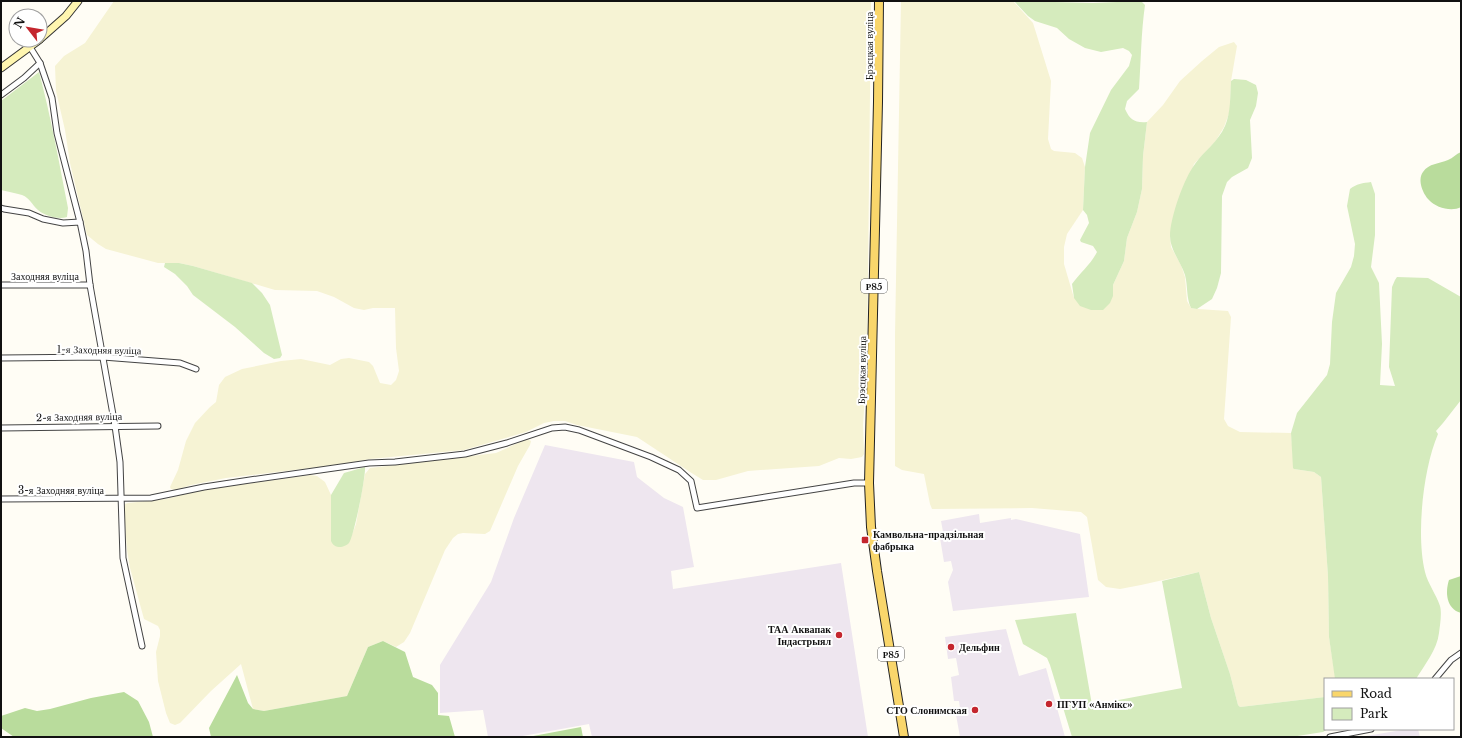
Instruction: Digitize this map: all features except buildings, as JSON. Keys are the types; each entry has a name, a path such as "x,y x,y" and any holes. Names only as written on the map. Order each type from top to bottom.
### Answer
{"main road":[{"path":"48,33 66,16 78,1"},
{"name":"Брэсцкая вуліца","path":"879,1 870,482 871,527 904,737"},
{"path":"1,68 29,48"}],"street":[{"path":"31,48 40,63 52,98 57,133 86,251 90,285 120,462 123,558 142,646"},
{"path":"1,95 24,78 40,63"},
{"path":"1,208 29,213 43,219 63,223 80,222"},
{"name":"Заходняя вуліца","path":"1,285 90,285"},
{"name":"1-я Заходняя вуліца","path":"1,358 103,357 180,363 196,368"},
{"name":"2-я Заходняя вуліца","path":"1,428 158,426"},
{"name":"3-я Заходняя вуліца","path":"1,499 152,498 204,487 369,463 395,462 465,454 507,443 552,428 565,427 579,430 651,457 679,470 691,481 697,508 854,483 870,482"},
{"path":"1436,678 1451,660 1461,653"},
{"path":"1330,737 1366,730"}],"shaded area":[{"path":"114,1 871,1 867,366 863,425 864,454 862,457 851,459 839,458 819,466 748,471 716,480 703,480 637,437 577,425 565,421 554,421 544,423 526,432 464,450 370,459 337,465 226,478 191,485 176,490 171,489 170,487 178,470 186,441 195,423 216,402 219,385 225,377 242,369 281,361 301,359 330,365 341,359 349,358 369,362 373,366 380,383 391,385 396,380 399,371 396,348 395,308 373,308 364,310 354,308 334,297 317,291 275,290 193,266 179,263 158,263 106,249 87,235 70,163 65,130 56,91 55,66 64,56 85,43"},
{"path":"901,1 1013,1 1033,23 1051,81 1048,139 1051,149 1054,151 1075,153 1082,158 1085,167 1083,210 1067,234 1064,247 1064,264 1074,298 1113,296 1113,285 1124,261 1127,238 1137,212 1142,189 1143,156 1147,122 1163,105 1180,81 1219,47 1234,42 1237,46 1231,81 1230,111 1224,127 1215,142 1194,164 1170,236 1171,247 1181,265 1185,277 1187,301 1191,308 1228,311 1231,317 1224,419 1228,426 1240,432 1291,433 1294,469 1314,472 1321,477 1328,576 1329,637 1335,675 1335,678 1324,678 1324,697 1240,707 1238,705 1230,674 1211,618 1199,572 1120,589 1106,587 1098,580 1087,517 1081,512 1032,508 932,509 924,474 902,470 895,466 895,335"},
{"path":"527,439 531,441 530,445 518,466 490,531 485,534 463,533 458,534 453,538 445,550 410,633 404,642 396,647 383,641 368,647 347,696 264,711 253,709 241,664 211,691 180,723 175,725 170,723 158,681 156,652 160,630 158,626 144,619 130,568 127,550 125,504 166,499 201,490 310,475 317,476 325,482 331,495 331,507 349,542 356,524 365,474 370,468 496,453"},
{"path":"545,445 634,462 637,477 664,498 683,507 694,567 671,571 673,589 841,563 868,737 592,737 589,724 517,737 488,737 483,710 440,713 440,665 491,582 514,518"},
{"path":"979,514 980,523 1011,518 1011,520 1016,519 1080,534 1089,597 953,611 948,582 953,570 951,561 944,562 940,538 944,537 941,521"},
{"path":"1006,629 1019,676 1046,668 1065,737 960,737 955,709 960,708 959,701 954,701 951,677 959,675 956,658 948,659 945,637"},
{"path":"1402,730 1418,730 1420,737 1360,737"}],"green space":[{"path":"1014,1 1093,3 1141,1 1145,5 1139,89 1127,101 1125,109 1133,120 1147,122 1143,156 1142,189 1137,212 1127,238 1124,261 1113,285 1113,296 1110,303 1103,310 1091,310 1080,306 1074,298 1072,284 1092,261 1097,252 1093,246 1081,242 1080,240 1089,223 1087,215 1083,210 1085,167 1090,133 1111,90 1129,66 1132,55 1129,51 1123,48 1101,52 1085,48 1069,39 1057,28 1035,21 1028,16"},
{"path":"39,72 68,208 67,217 64,218 56,218 44,214 38,210 25,196 1,190 1,101"},
{"path":"1234,79 1246,80 1256,85 1258,93 1256,106 1250,120 1252,158 1248,168 1232,177 1227,182 1222,196 1221,273 1217,288 1212,299 1197,309 1191,308 1188,300 1185,275 1170,241 1172,219 1178,198 1191,170 1219,137 1225,126 1229,110 1231,81"},
{"path":"1461,152 1461,207 1449,209 1440,207 1432,203 1425,194 1421,183 1421,175 1428,167 1448,160"},
{"path":"1371,182 1375,194 1375,235 1371,267 1379,283 1382,344 1380,385 1395,386 1389,367 1392,287 1397,277 1428,278 1461,297 1461,400 1436,431 1438,434 1428,465 1422,502 1422,557 1428,581 1441,609 1440,626 1436,645 1417,678 1335,678 1329,637 1328,576 1321,477 1314,472 1293,468 1291,433 1297,413 1327,375 1330,364 1332,322 1336,293 1351,267 1354,256 1355,244 1347,206 1350,189 1362,183"},
{"path":"165,263 179,263 193,266 252,283 262,293 270,305 282,355 280,358 274,359 264,353 235,327 193,295 187,286 175,274 164,267"},
{"path":"365,467 364,482 359,506 349,543 341,547 333,545 331,541 331,495 344,473"},
{"path":"1199,572 1211,618 1230,674 1238,705 1240,707 1324,697 1324,730 1326,730 1323,732 1291,737 1072,737 1047,658 1023,644 1015,620 1076,613 1092,705 1182,688 1162,581"},
{"path":"1461,576 1461,613 1452,608 1448,600 1447,590 1449,580"},
{"path":"383,641 405,652 413,677 432,685 438,693 438,715 449,716 455,737 211,737 209,728 237,675 248,703 253,709 264,711 347,696 368,647"},
{"path":"124,692 138,701 149,722 153,737 14,737 1,728 1,716 25,708 37,711 50,709 91,698"},
{"path":"581,727 583,737 528,737"}],"place":[{"name":"Камвольна-прадзільная фабрыка","path":"865,540"},
{"name":"ТАА Аквапак Індастрыял","path":"839,635"},
{"name":"Дельфин","path":"951,647"},
{"name":"ПГУП «Анмікс»","path":"1049,704"},
{"name":"СТО Слонимская","path":"975,710"}]}
